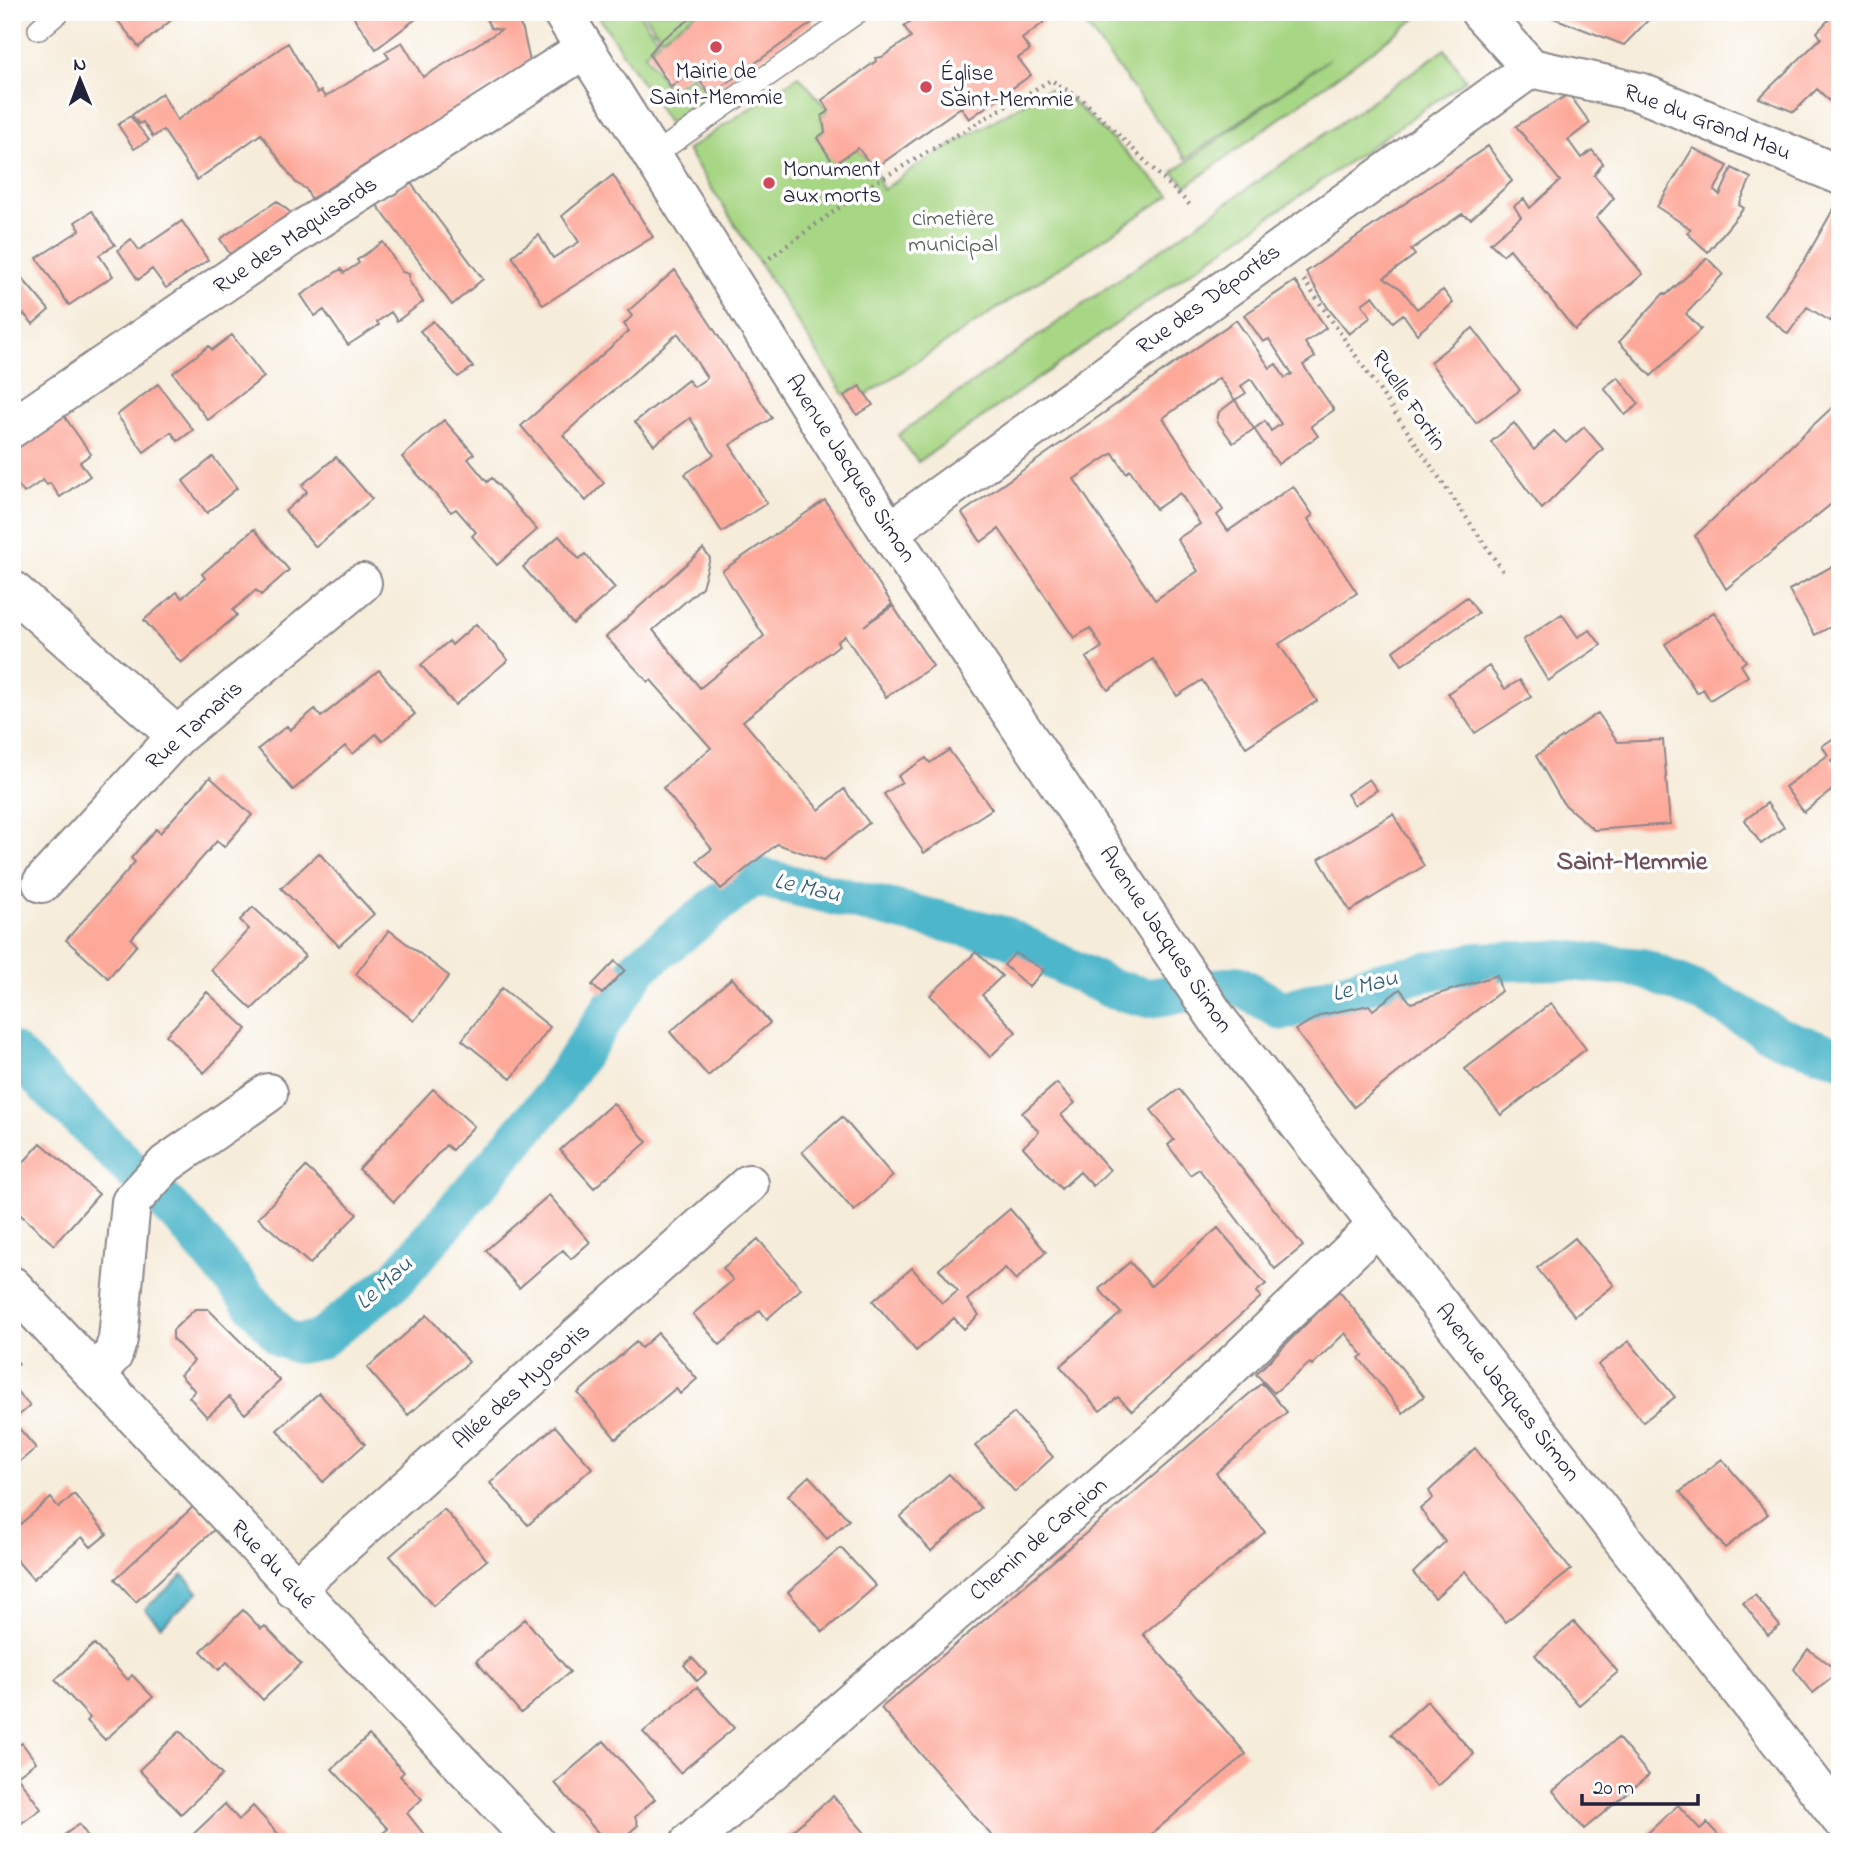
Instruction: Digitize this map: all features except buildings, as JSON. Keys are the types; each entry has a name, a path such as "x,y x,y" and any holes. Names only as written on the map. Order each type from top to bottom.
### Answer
{"street":[{"name":"Avenue Jacques Simon","path":"562,12 583,50 653,156 888,532 1220,1023 1840,1818"},
{"path":"1480,12 1531,68"},
{"name":"Rue des Maquisards","path":"12,428 289,238 583,50"},
{"name":"Rue du Grand Mau","path":"1531,68 1639,92 1837,171"},
{"name":"Rue des Déportés","path":"888,532 1531,68"},
{"name":"Rue Tamaris","path":"42,883 177,736 362,583"},
{"path":"12,590 177,736"},
{"path":"94,1374 113,1354 118,1339 131,1202 166,1164 268,1093"},
{"name":"Allée des Myosotis","path":"294,1589 749,1184"},
{"name":"Chemin de Carpion","path":"690,1842 1163,1432 1347,1251 1377,1226"},
{"name":"Rue du Gué","path":"12,1286 294,1589 535,1842"}],"lane":[{"path":"38,29 59,12"},
{"path":"653,156 858,12"}],"path":[{"path":"761,265 869,186 1051,80 1084,101 1191,206"},
{"name":"Ruelle Fortin","path":"1282,247 1505,574"}],"green space":[{"path":"596,12 638,12 659,41 645,54 670,91 692,75 709,98 669,124"},
{"path":"643,12 698,12 661,38"},
{"path":"1076,12 1425,12 1187,186 1173,172 1329,59 1186,159"},
{"path":"1445,49 1466,80 918,462 898,435"},
{"name":"cimetière municipal","path":"799,76 829,111 822,116 825,132 817,138 834,163 858,148 874,169 883,190 915,167 1048,89 1069,98 1170,195 866,395 859,386 845,396 687,150"}],"water":[{"path":"183,1575 198,1592 161,1626 145,1609"}],"waterway":[{"name":"Le Mau","path":"12,1052 182,1219 282,1338 297,1344 319,1340 397,1279 547,1103 640,966 754,876 1004,936 1112,989 1149,998 1238,985 1283,1011 1372,983 1476,962 1563,960 1641,968 1704,994 1779,1037 1840,1057"}],"place":[{"name":"Mairie de Saint-Memmie","path":"716,47"},
{"name":"Église Saint-Memmie","path":"926,87"},
{"name":"Monument aux morts","path":"769,183"}],"district":[{"name":"Saint-Memmie","path":"1632,863"}]}
